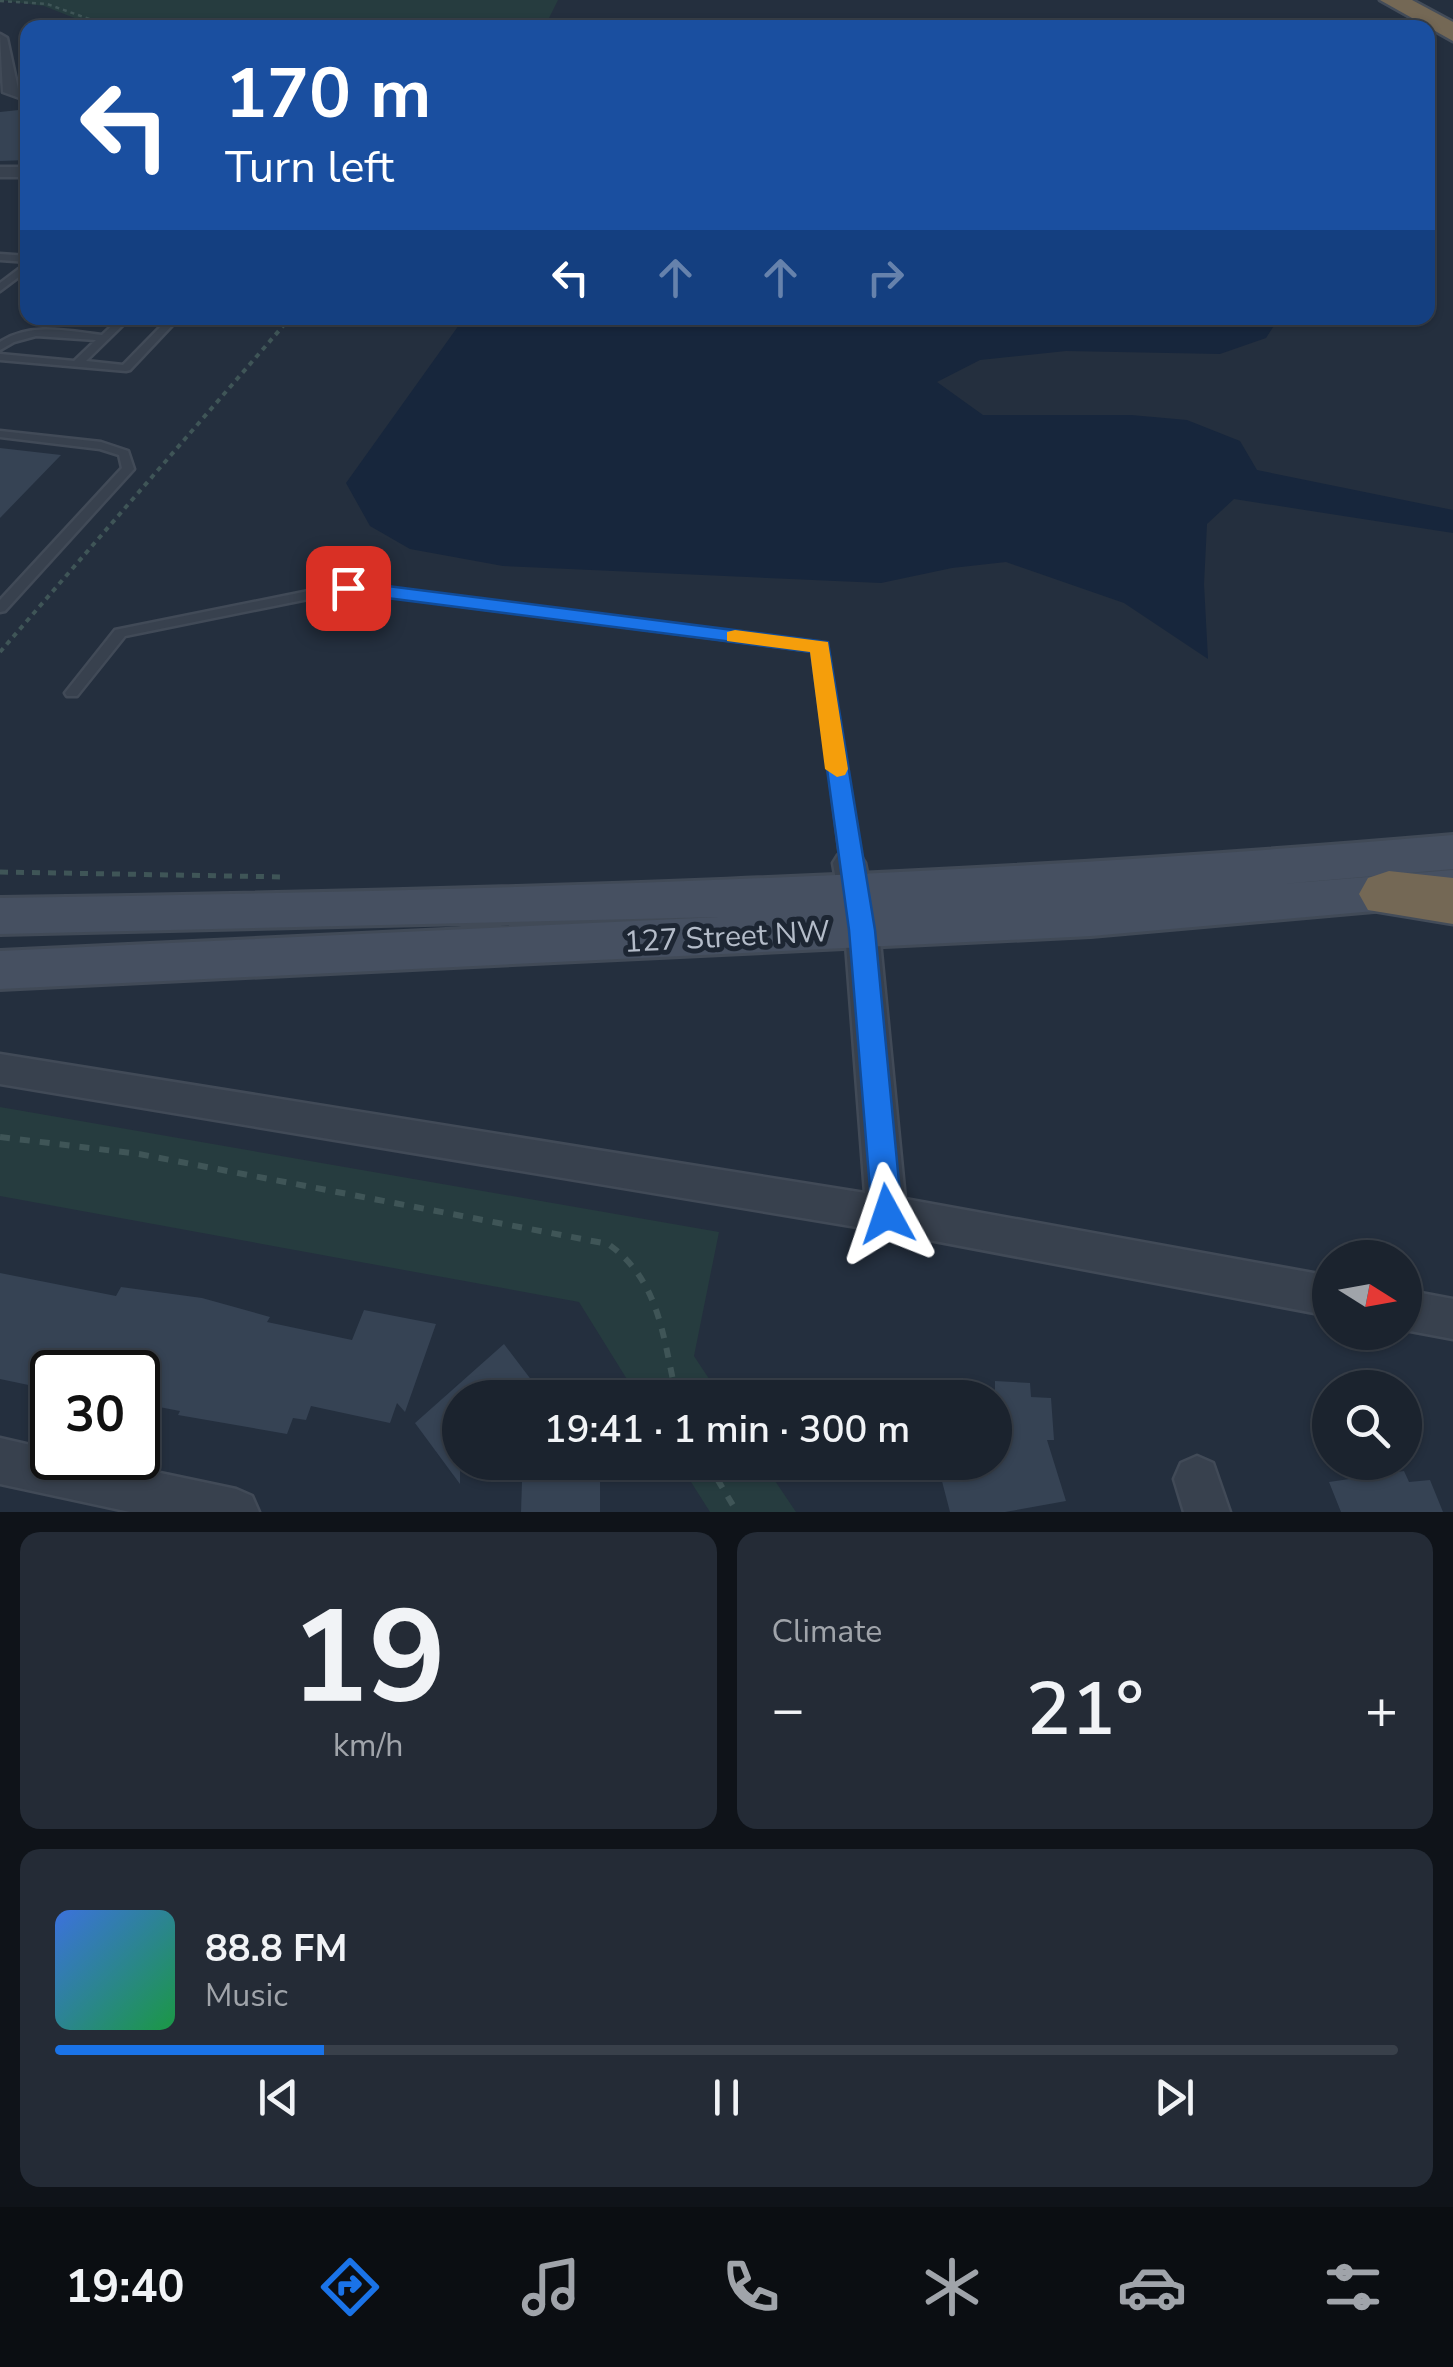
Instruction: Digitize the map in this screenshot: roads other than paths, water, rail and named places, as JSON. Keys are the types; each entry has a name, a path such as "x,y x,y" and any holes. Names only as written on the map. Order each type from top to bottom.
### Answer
{"highway":[{"path":"1393,0 1429,20"},
{"path":"1415,0 1453,19"},
{"path":"1390,894 1453,902"}],"main road":[{"name":"127 Street NW","path":"0,970 856,896 1076,884 1453,852"},
{"name":"127 Street NW","path":"0,916 856,896 1390,894 1453,887"},
{"path":"0,944 232,933 505,905"}],"street":[{"path":"0,38 12,92 20,94"},
{"path":"856,896 887,1214"},
{"path":"0,1069 887,1214 1312,1293"},
{"path":"1422,1313 1453,1319"},
{"path":"0,1462 236,1512"}],"lane":[{"path":"0,288 20,269"},
{"path":"76,364 118,325"},
{"path":"0,357 126,368 167,325"},
{"path":"0,346 10,338 36,332 104,338"},
{"path":"0,434 101,446 124,453 128,469 0,608"},
{"path":"72,693 120,633 348,588 820,647 856,896"}],"water":[{"path":"459,325 1274,325 1266,338 1220,354 1066,351 980,360 937,382 983,415 1131,415 1187,420 1240,441 1257,470 1453,510 1453,533 1234,499 1207,524 1204,584 1208,659 1124,603 1006,562 952,568 881,583 503,566 410,549 370,526 346,483"}]}
